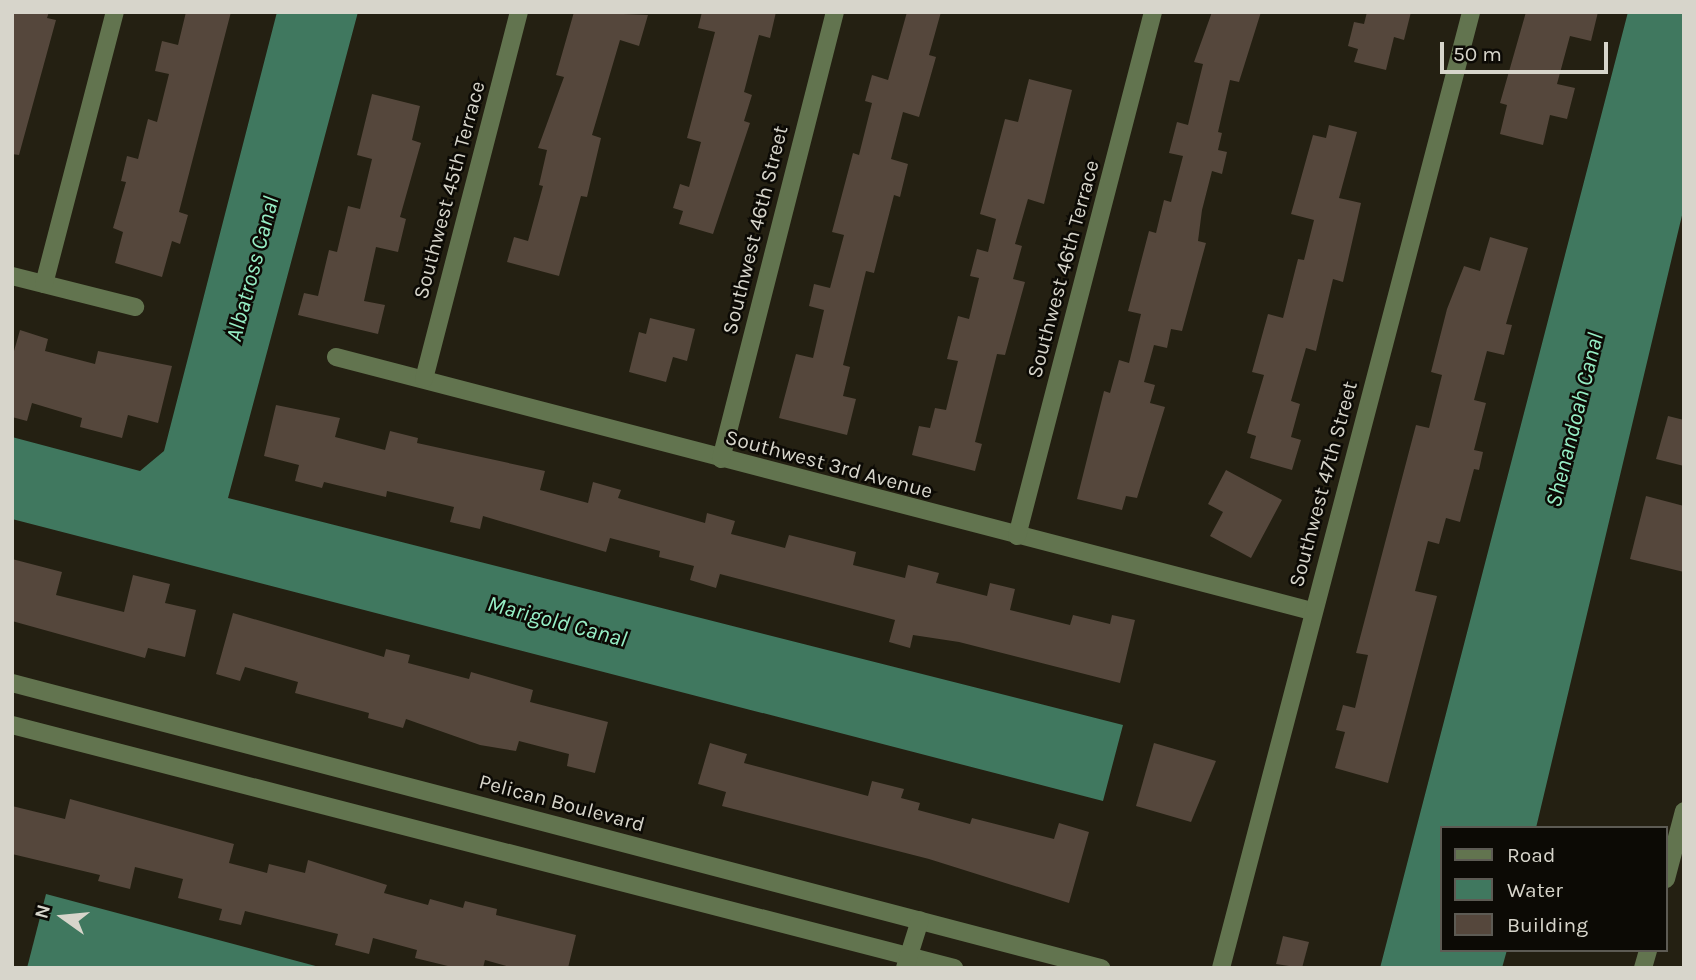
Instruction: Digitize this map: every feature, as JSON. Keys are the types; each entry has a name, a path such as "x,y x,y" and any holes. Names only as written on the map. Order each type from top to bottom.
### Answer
{"street":[{"path":"44,284 115,12"},
{"name":"Southwest 45th Terrace","path":"424,379 519,12"},
{"name":"Southwest 46th Street","path":"721,459 835,12"},
{"name":"Southwest 46th Terrace","path":"1017,537 1153,12"},
{"name":"Southwest 47th Street","path":"1221,968 1312,611 1471,12"},
{"path":"12,276 135,307"},
{"name":"Southwest 3rd Avenue","path":"335,357 1017,537 1312,611"},
{"name":"Pelican Boulevard","path":"12,683 1101,968"},
{"path":"12,725 906,962 954,968"},
{"path":"1668,871 1684,811"},
{"path":"906,962 920,920"}],"water":[{"path":"277,12 358,12 228,498 1123,725 1103,801 12,519 12,437 140,471 164,451"},
{"name":"Shenandoah Canal","path":"1628,12 1684,12 1684,207 1536,826 1440,826 1440,952 1506,952 1502,968 1380,968"},
{"path":"46,894 323,968 27,968"}],"building":[{"path":"12,12 49,12 47,18 56,20 19,155 12,154"},
{"path":"186,12 231,12 179,212 188,215 180,244 172,241 162,277 115,263 123,232 113,228 126,182 121,181 127,156 138,159 148,119 157,122 169,74 155,71 162,41 178,45"},
{"path":"574,12 648,15 639,46 620,40 592,135 601,138 587,197 581,196 559,276 507,262 514,237 528,241 543,186 539,185 547,150 538,148 564,77 556,75"},
{"path":"702,12 776,12 770,38 759,35 744,92 752,95 744,121 750,123 713,234 679,224 683,211 673,208 680,184 689,187 701,142 687,138 715,32 698,28"},
{"path":"907,12 941,12 929,55 936,57 919,117 903,112 891,159 908,164 900,197 894,195 874,273 866,271 843,365 850,367 843,396 856,399 847,435 779,418 796,354 813,358 824,310 809,306 814,284 830,288 844,235 832,232 853,153 859,155 872,103 865,101 872,75 888,80"},
{"path":"1212,12 1261,12 1239,82 1230,80 1218,132 1222,133 1218,150 1227,152 1222,174 1212,171 1202,210 1198,241 1206,243 1182,331 1171,329 1167,348 1154,345 1144,382 1155,385 1150,403 1165,407 1137,498 1126,496 1122,510 1077,499 1104,391 1110,393 1119,360 1129,363 1141,314 1128,311 1149,231 1156,233 1164,200 1171,202 1183,156 1169,153 1177,122 1188,125 1203,64 1194,62"},
{"path":"1367,12 1411,12 1404,40 1394,37 1386,70 1354,62 1358,49 1348,46 1354,22 1364,24"},
{"path":"1526,12 1598,12 1591,41 1570,36 1557,84 1575,88 1567,119 1550,115 1543,145 1500,134 1507,105 1500,103"},
{"path":"1029,79 1072,90 1044,204 1028,199 1015,244 1022,246 1013,279 1025,282 1005,355 997,354 975,442 982,444 975,471 912,455 919,426 930,428 935,408 946,410 958,361 947,359 958,316 969,319 979,278 970,276 977,249 988,252 996,219 980,214 1005,119 1018,122"},
{"path":"372,94 420,106 412,140 421,143 400,217 406,219 398,252 376,247 364,301 385,305 378,334 298,315 304,293 318,296 329,250 337,252 348,206 360,209 372,159 357,155"},
{"path":"1329,125 1357,132 1339,198 1361,203 1343,282 1333,279 1316,351 1306,348 1291,401 1300,404 1291,437 1301,440 1292,470 1250,458 1256,436 1247,433 1264,375 1252,372 1268,314 1283,318 1298,259 1304,260 1314,220 1291,214 1313,135 1326,138"},
{"path":"1490,237 1528,248 1506,324 1512,325 1504,355 1487,351 1474,400 1486,403 1474,450 1483,452 1479,470 1474,469 1460,522 1446,518 1439,544 1428,541 1415,591 1437,596 1388,783 1335,768 1345,732 1336,730 1343,705 1355,708 1368,655 1356,653 1416,425 1429,428 1442,375 1431,372 1447,309 1464,266 1480,271"},
{"path":"650,318 695,329 687,361 673,357 666,382 629,372 639,332 646,334"},
{"path":"20,330 48,339 45,351 95,364 98,351 172,366 158,423 128,415 122,438 80,427 82,418 32,403 27,421 12,417 12,358"},
{"path":"276,405 340,418 335,437 385,450 390,431 418,438 417,443 545,471 540,490 588,503 593,482 621,490 618,498 705,523 707,513 735,521 731,534 785,548 789,535 856,552 853,565 905,578 908,565 939,573 936,583 987,596 990,583 1015,589 1010,610 1070,625 1073,615 1110,624 1112,615 1135,620 1120,683 959,642 913,635 910,648 889,642 895,620 720,574 716,588 690,580 694,566 659,557 660,551 610,538 606,552 483,516 480,529 450,522 454,507 387,491 386,497 324,482 322,488 295,481 299,465 264,456"},
{"path":"1668,416 1684,420 1684,466 1656,459"},
{"path":"1226,470 1282,500 1251,558 1210,536 1223,512 1208,504"},
{"path":"1646,496 1684,506 1684,572 1630,559"},
{"path":"12,559 62,572 56,595 124,612 133,575 170,584 165,603 196,610 185,657 148,648 145,658 12,621"},
{"path":"233,613 384,657 386,649 410,655 408,663 469,679 471,672 533,690 530,702 608,722 595,773 567,766 569,754 519,741 516,751 480,745 406,719 403,728 368,718 369,713 295,693 298,682 245,667 240,681 216,674"},
{"path":"710,743 747,754 744,763 868,796 872,781 904,789 901,798 920,803 918,810 970,824 972,818 1054,839 1059,823 1089,832 1069,903 929,859 722,806 726,792 698,784"},
{"path":"1154,743 1216,761 1191,822 1136,806"},
{"path":"70,799 234,844 229,863 267,873 269,864 305,873 308,860 387,885 384,893 428,905 430,899 463,908 465,901 497,909 496,915 576,935 568,968 514,968 485,960 483,968 456,968 415,958 417,950 373,938 369,954 335,945 338,934 245,911 241,925 219,920 222,909 178,898 183,879 135,867 130,889 98,881 100,875 12,854 12,806 65,819"},
{"path":"1283,936 1309,942 1302,968 1276,964"}],"water label":[{"name":"Albatross Canal","path":"253,269"},
{"name":"Marigold Canal","path":"557,622"}]}
